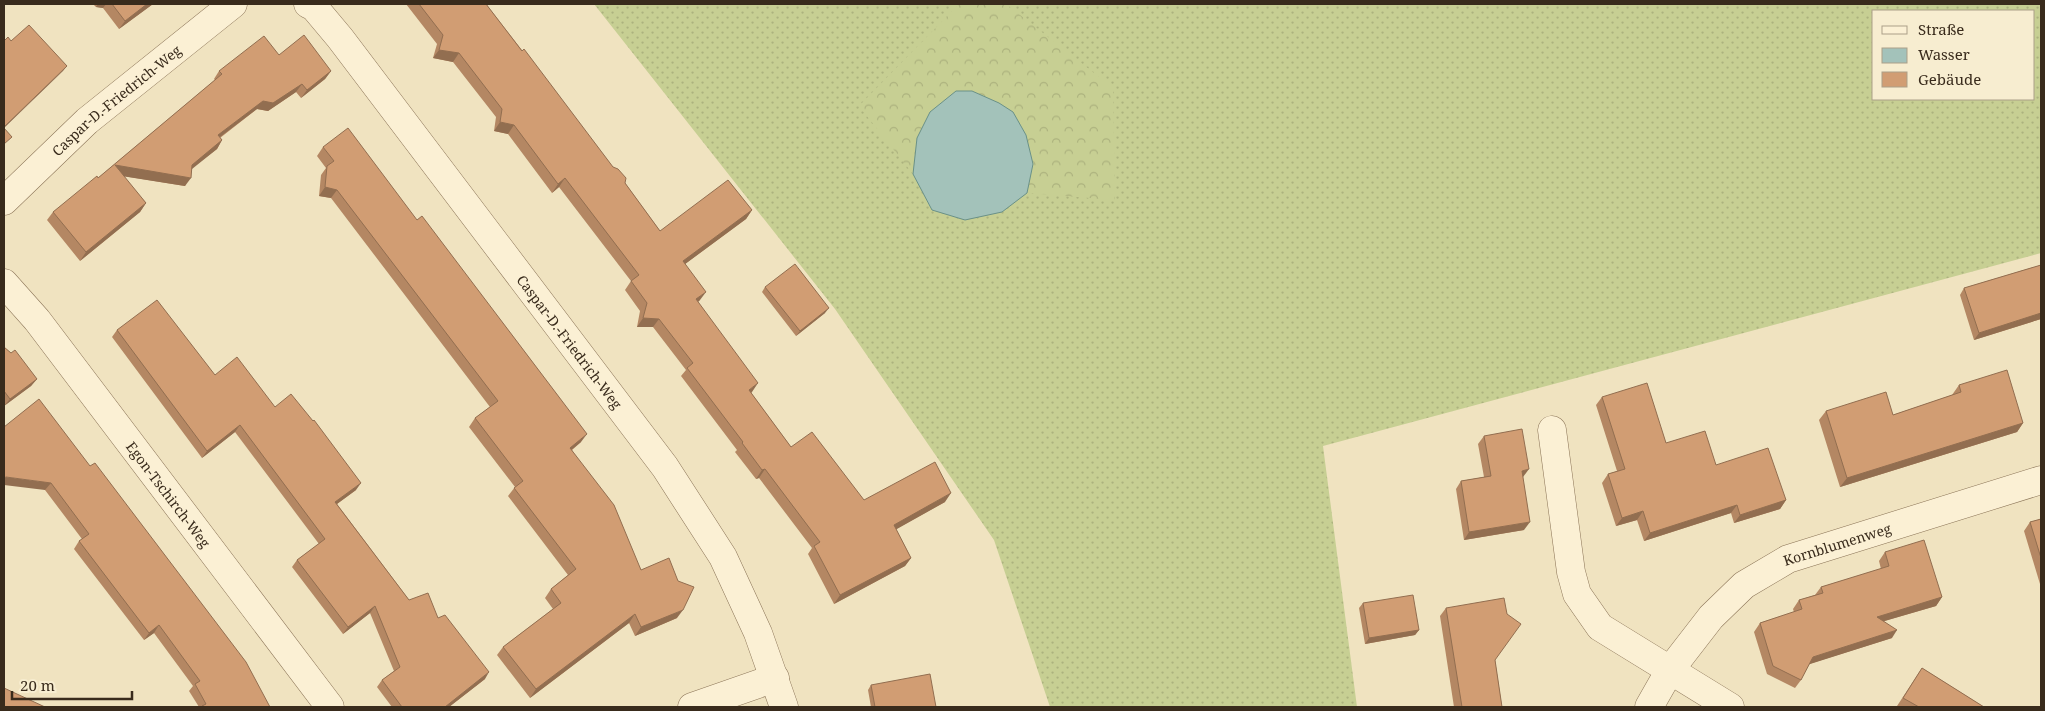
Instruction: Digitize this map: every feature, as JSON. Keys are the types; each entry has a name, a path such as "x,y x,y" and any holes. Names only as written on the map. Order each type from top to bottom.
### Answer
{"street":[{"name":"Caspar-D.-Friedrich-Weg","path":"4,201 87,121 233,4"},
{"name":"Caspar-D.-Friedrich-Weg","path":"308,4 340,38 665,467 723,557 758,632 784,707"},
{"name":"Egon-Tschirch-Weg","path":"4,283 37,320 330,707"},
{"path":"1552,430 1571,572 1577,594 1600,627 1730,707"},
{"name":"Kornblumenweg","path":"1649,707 1670,670 1711,617 1744,585 1788,559 2041,480"},
{"path":"692,707 775,678"}],"green space":[{"path":"594,4 2041,4 2041,253 1323,446 1357,707 1050,707 994,540 835,309"},
{"path":"959,4 1006,4 1113,88 1115,200 1027,193 1033,164 1026,135 1013,112 917,138 913,174 859,106"}],"water":[{"path":"956,91 972,91 999,103 1013,112 1026,135 1033,164 1027,193 1002,212 965,220 932,210 913,174 917,138 930,112"}],"building":[{"path":"112,4 147,4 125,21"},
{"path":"419,4 486,4 522,51 524,49 613,167 618,169 626,178 625,183 660,231 728,180 752,210 683,261 706,292 696,299 758,383 749,390 791,447 812,432 864,500 935,462 951,493 894,525 911,558 840,595 814,546 820,542 765,469 762,470 687,368 693,363 659,319 643,318 647,303 631,281 639,275 565,178 558,184 514,125 500,122 502,109 459,53 439,50 443,35"},
{"path":"29,25 67,66 5,126 4,41 8,37 11,41"},
{"path":"304,35 331,71 307,90 302,84 273,103 263,101 218,135 222,140 192,165 191,178 115,165 146,203 86,252 53,212 97,176 98,178 222,74 219,71 264,36 279,55"},
{"path":"4,128 12,137 4,144"},
{"path":"348,128 417,220 422,216 587,434 570,448 614,505 641,570 669,558 678,581 694,587 683,610 641,627 635,614 536,689 503,647 561,603 551,589 576,569 514,488 523,481 475,418 498,401 337,190 325,187 327,166 334,161 323,147"},
{"path":"795,264 829,308 800,331 765,287"},
{"path":"2041,265 2041,313 1979,333 1964,288"},
{"path":"157,300 215,375 237,357 275,407 291,394 314,420 361,483 335,502 409,600 428,593 438,618 445,615 489,672 445,707 402,707 382,680 400,667 375,606 348,627 297,560 325,539 240,425 207,451 117,330"},
{"path":"4,347 11,353 15,350 37,379 10,399 4,391"},
{"path":"2007,370 2023,423 1847,478 1826,411 1886,392 1893,415 1961,392 1959,385"},
{"path":"1647,383 1666,443 1705,431 1716,465 1768,448 1786,500 1740,515 1737,505 1650,533 1643,511 1622,518 1608,474 1625,469 1602,397"},
{"path":"39,399 90,466 95,463 246,662 270,707 203,707 206,704 195,684 200,681 159,625 149,633 79,541 89,534 51,483 4,478 4,427"},
{"path":"1522,429 1529,469 1522,471 1530,522 1469,532 1461,481 1491,476 1484,436"},
{"path":"2041,519 2041,558 2030,522"},
{"path":"1924,540 1942,597 1877,617 1897,630 1813,657 1801,680 1773,666 1760,623 1802,609 1799,600 1823,593 1821,587 1889,566 1885,552"},
{"path":"1413,595 1419,630 1369,638 1363,603"},
{"path":"1504,598 1507,614 1521,624 1495,660 1502,707 1462,707 1446,608"},
{"path":"1922,668 1984,707 1919,707 1903,698"},
{"path":"930,674 936,707 875,707 871,685"},
{"path":"4,688 45,707 4,707"}]}
